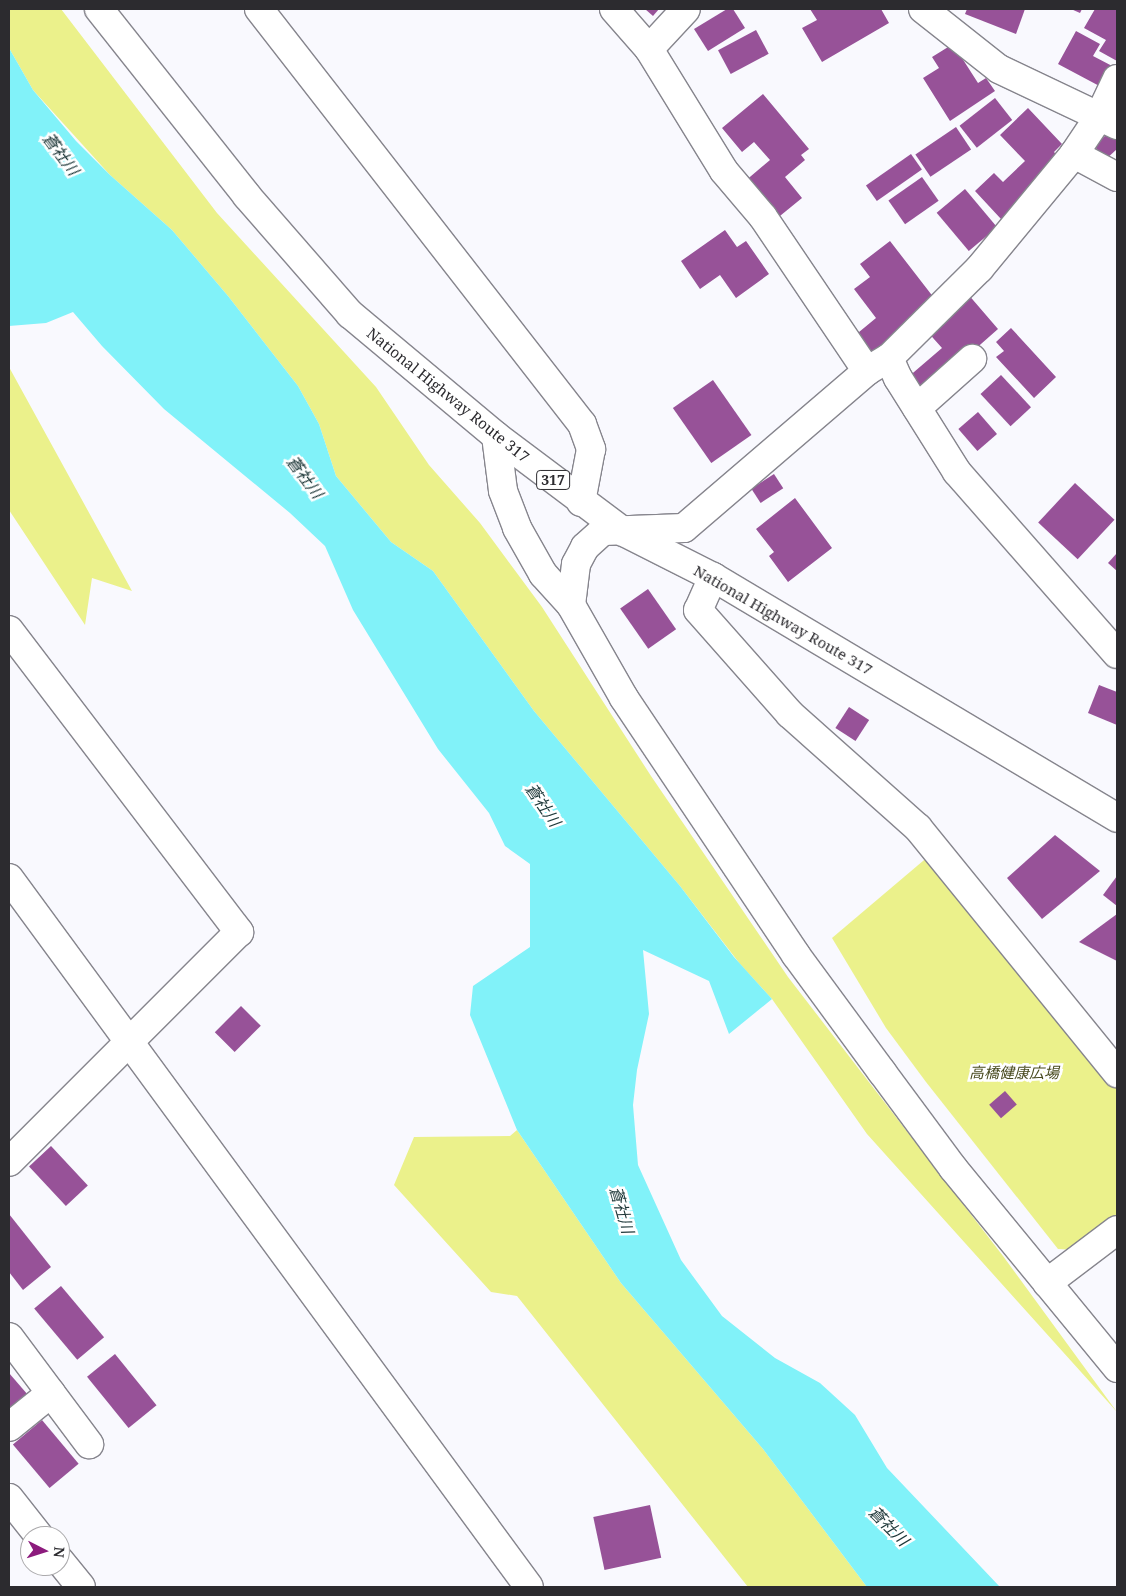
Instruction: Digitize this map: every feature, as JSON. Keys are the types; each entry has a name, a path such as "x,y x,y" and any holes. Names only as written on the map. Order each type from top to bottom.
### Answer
{"main road":[{"name":"National Highway Route 317","path":"99,9 248,196 350,314 496,436 624,532 712,577 1117,818"},
{"path":"259,9 582,424 591,450 582,502"},
{"path":"614,9 649,49 724,171 763,217 878,365 917,408 957,472 1117,654"},
{"path":"649,49 686,9"},
{"path":"928,10 999,70 1108,121"},
{"path":"571,605 576,564 585,547 603,531 624,532 684,528 878,365 979,269 1074,154 1108,121 1117,78"},
{"path":"1074,154 1117,177"},
{"path":"917,408 972,359"},
{"path":"496,436 503,491 517,528 543,574 571,605 624,698 796,955 953,1168 1117,1368"},
{"path":"712,577 698,610 790,714 918,828 1117,1073"},
{"path":"9,630 240,932 9,1162"},
{"path":"9,878 529,1587"},
{"path":"1047,1283 1117,1230"},
{"path":"9,1337 90,1444"},
{"path":"9,1428 51,1393"},
{"path":"9,1498 32,1526"},
{"path":"70,1573 81,1587"}],"green space":[{"path":"9,9 61,9 217,213 376,387 429,465 480,523 542,607 651,776 788,977 1003,1256 1117,1412 867,1134 772,999 740,964 680,886 534,711 433,571 391,542 336,476 319,424 298,386 228,296 172,230 110,175 33,90 9,48"},
{"path":"9,367 132,591 92,578 85,625 9,510"},
{"name":"高橋健康広場","path":"930,855 1117,1084 1117,1217 1077,1250 1058,1249 926,1082 886,1028 832,938"},
{"path":"517,1130 621,1283 763,1449 867,1587 748,1587 517,1296 491,1292 394,1185 414,1137 510,1136"}],"water":[{"name":"蒼社川","path":"9,48 33,90 76,141 110,175 172,230 228,296 298,386 319,424 336,476 391,542 433,571 534,711 680,886 734,957 772,999 729,1034 709,981 643,950 649,1014 637,1070 633,1105 638,1165 681,1260 722,1316 775,1358 820,1383 855,1415 887,1468 1000,1587 867,1587 763,1449 621,1283 517,1130 470,1015 473,986 530,947 530,864 505,846 489,813 438,749 353,610 325,546 290,513 164,409 102,346 73,312 46,323 9,326"}],"building":[{"path":"645,9 659,9 653,16"},
{"path":"727,9 733,9 745,28 708,51 694,29"},
{"path":"810,9 881,9 889,23 822,62 802,28 817,20"},
{"path":"967,9 1025,9 1016,34 965,14"},
{"path":"1071,9 1082,9 1080,13"},
{"path":"1095,9 1117,9 1117,61 1099,51 1106,40 1084,28"},
{"path":"756,30 769,54 731,74 718,50"},
{"path":"1076,31 1100,44 1093,56 1116,68 1105,89 1058,64"},
{"path":"953,44 978,83 986,78 995,91 950,121 923,78 939,68 932,57"},
{"path":"763,94 809,149 801,155 805,160 785,177 802,198 775,220 744,182 770,160 754,142 742,152 722,128"},
{"path":"995,98 1012,120 977,148 960,126"},
{"path":"1028,108 1062,144 1054,152 1062,161 1001,219 975,191 994,173 1003,182 1025,161 1000,135"},
{"path":"956,127 971,149 930,177 915,154"},
{"path":"1106,135 1117,140 1117,149 1104,161 1094,145"},
{"path":"911,154 922,170 877,201 866,186"},
{"path":"922,177 939,201 905,224 888,201"},
{"path":"965,189 997,227 969,251 937,213"},
{"path":"725,230 737,247 746,241 769,274 736,298 720,275 700,289 681,261"},
{"path":"890,241 941,307 872,361 853,337 876,318 854,289 870,277 860,264"},
{"path":"967,293 998,329 922,396 907,378 942,348 925,329"},
{"path":"1011,328 1056,377 1034,398 996,357 1004,351 996,342"},
{"path":"1001,375 1031,407 1011,426 981,394"},
{"path":"713,380 751,435 711,463 673,408"},
{"path":"978,412 997,434 977,451 958,429"},
{"path":"774,474 783,488 761,503 751,489"},
{"path":"1075,483 1114,520 1078,559 1038,522"},
{"path":"795,498 832,548 788,582 769,556 774,552 756,529"},
{"path":"1117,553 1117,571 1108,563"},
{"path":"648,589 676,629 648,649 620,609"},
{"path":"1099,685 1117,692 1117,725 1088,713"},
{"path":"849,707 869,720 856,741 835,728"},
{"path":"1055,835 1100,871 1042,919 1007,878"},
{"path":"1117,876 1117,906 1103,895"},
{"path":"1117,914 1117,961 1079,942"},
{"path":"241,1006 261,1026 235,1052 215,1032"},
{"path":"1005,1091 1017,1105 1001,1118 989,1105"},
{"path":"51,1146 88,1185 66,1206 29,1166"},
{"path":"9,1214 51,1267 23,1290 9,1272"},
{"path":"61,1286 104,1337 77,1360 34,1308"},
{"path":"115,1354 157,1405 129,1428 87,1377"},
{"path":"9,1373 28,1395 9,1411"},
{"path":"42,1420 79,1464 50,1488 13,1444"},
{"path":"650,1505 661,1558 604,1570 593,1517"}]}
